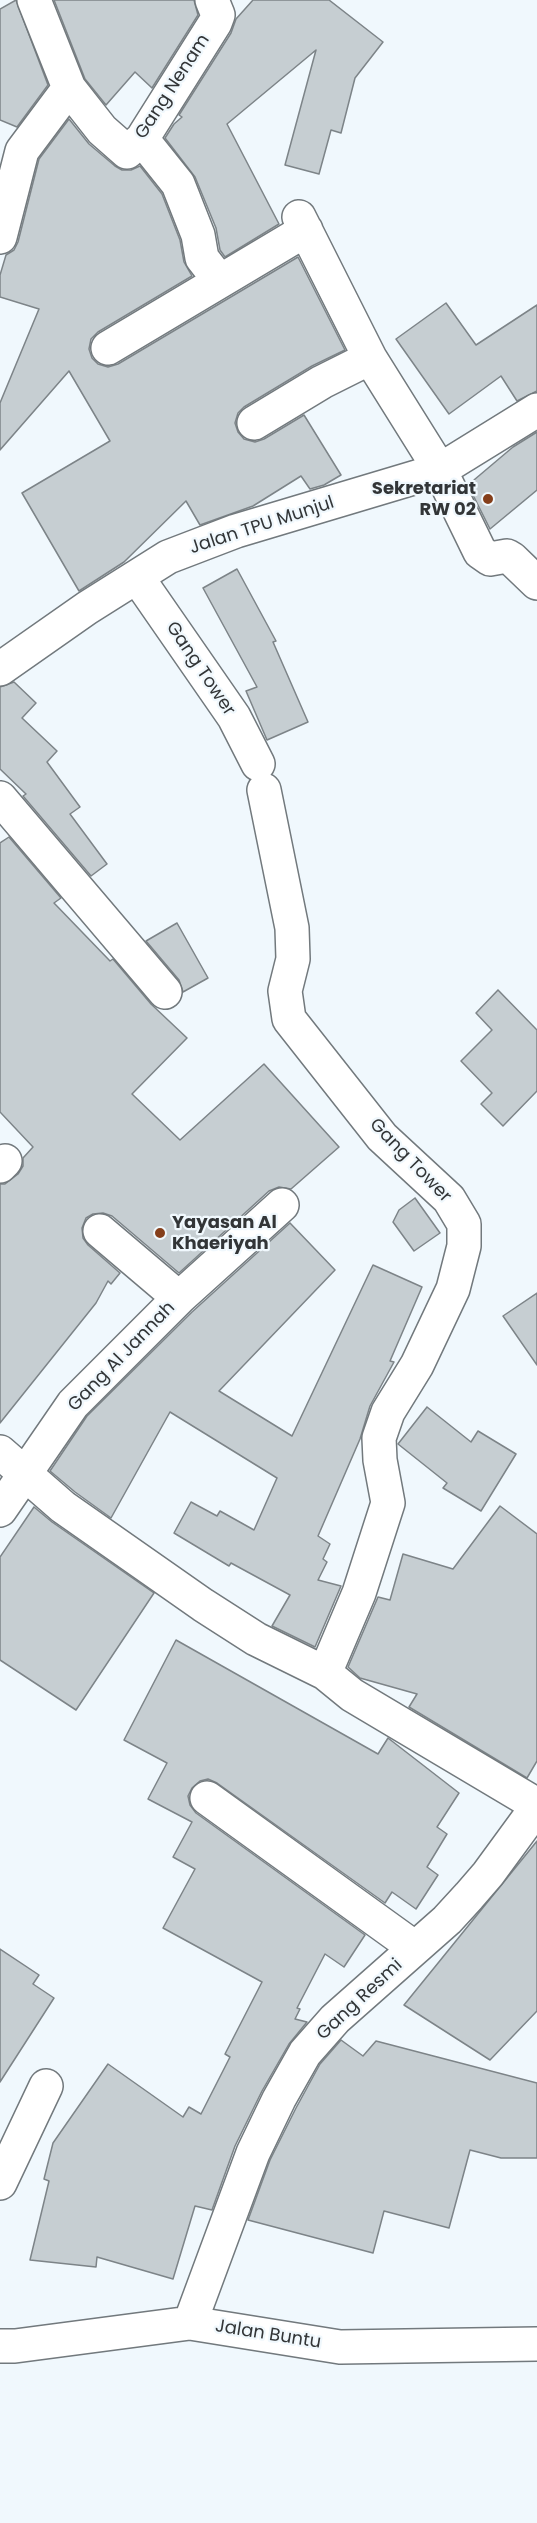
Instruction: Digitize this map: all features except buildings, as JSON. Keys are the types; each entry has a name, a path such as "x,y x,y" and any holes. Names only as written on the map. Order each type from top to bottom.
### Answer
{"street":[{"path":"0,237 11,148 69,88 33,0"},
{"name":"Gang Nenam","path":"69,88 102,129 127,152 142,139 215,23 218,15 212,0"},
{"path":"142,139 178,184 198,236 202,258 219,280"},
{"path":"108,348 219,280 303,223 370,358 440,470 480,552 490,559 507,556 537,583"},
{"path":"254,423 322,382 370,358"},
{"name":"Jalan TPU Munjul","path":"0,669 87,608 168,557 236,531 440,470 537,410"},
{"name":"Gang Tower","path":"137,577 234,717 261,777 292,928 293,959 285,991 290,1018 382,1137 449,1199 464,1224 464,1246 453,1289 417,1365 388,1412 379,1438 380,1460 388,1503 359,1593 325,1673"},
{"path":"0,798 165,992"},
{"name":"Gang Al Jannah","path":"0,1509 73,1404 179,1298 282,1205"},
{"path":"100,1231 179,1298"},
{"path":"0,1452 25,1475 106,1538 203,1605 256,1639 325,1673 352,1695 537,1806"},
{"path":"207,1798 415,1948"},
{"name":"Gang Resmi","path":"190,2322 253,2153 279,2099 305,2053 335,2019 447,1920 488,1874 537,1806"},
{"path":"0,2183 46,2086"},
{"name":"Jalan Buntu","path":"0,2346 15,2346 190,2322 340,2347 537,2344"}],"place":[{"name":"Sekretariat RW 02","path":"488,499"},
{"name":"Yayasan Al Khaeriyah","path":"160,1233"}]}
